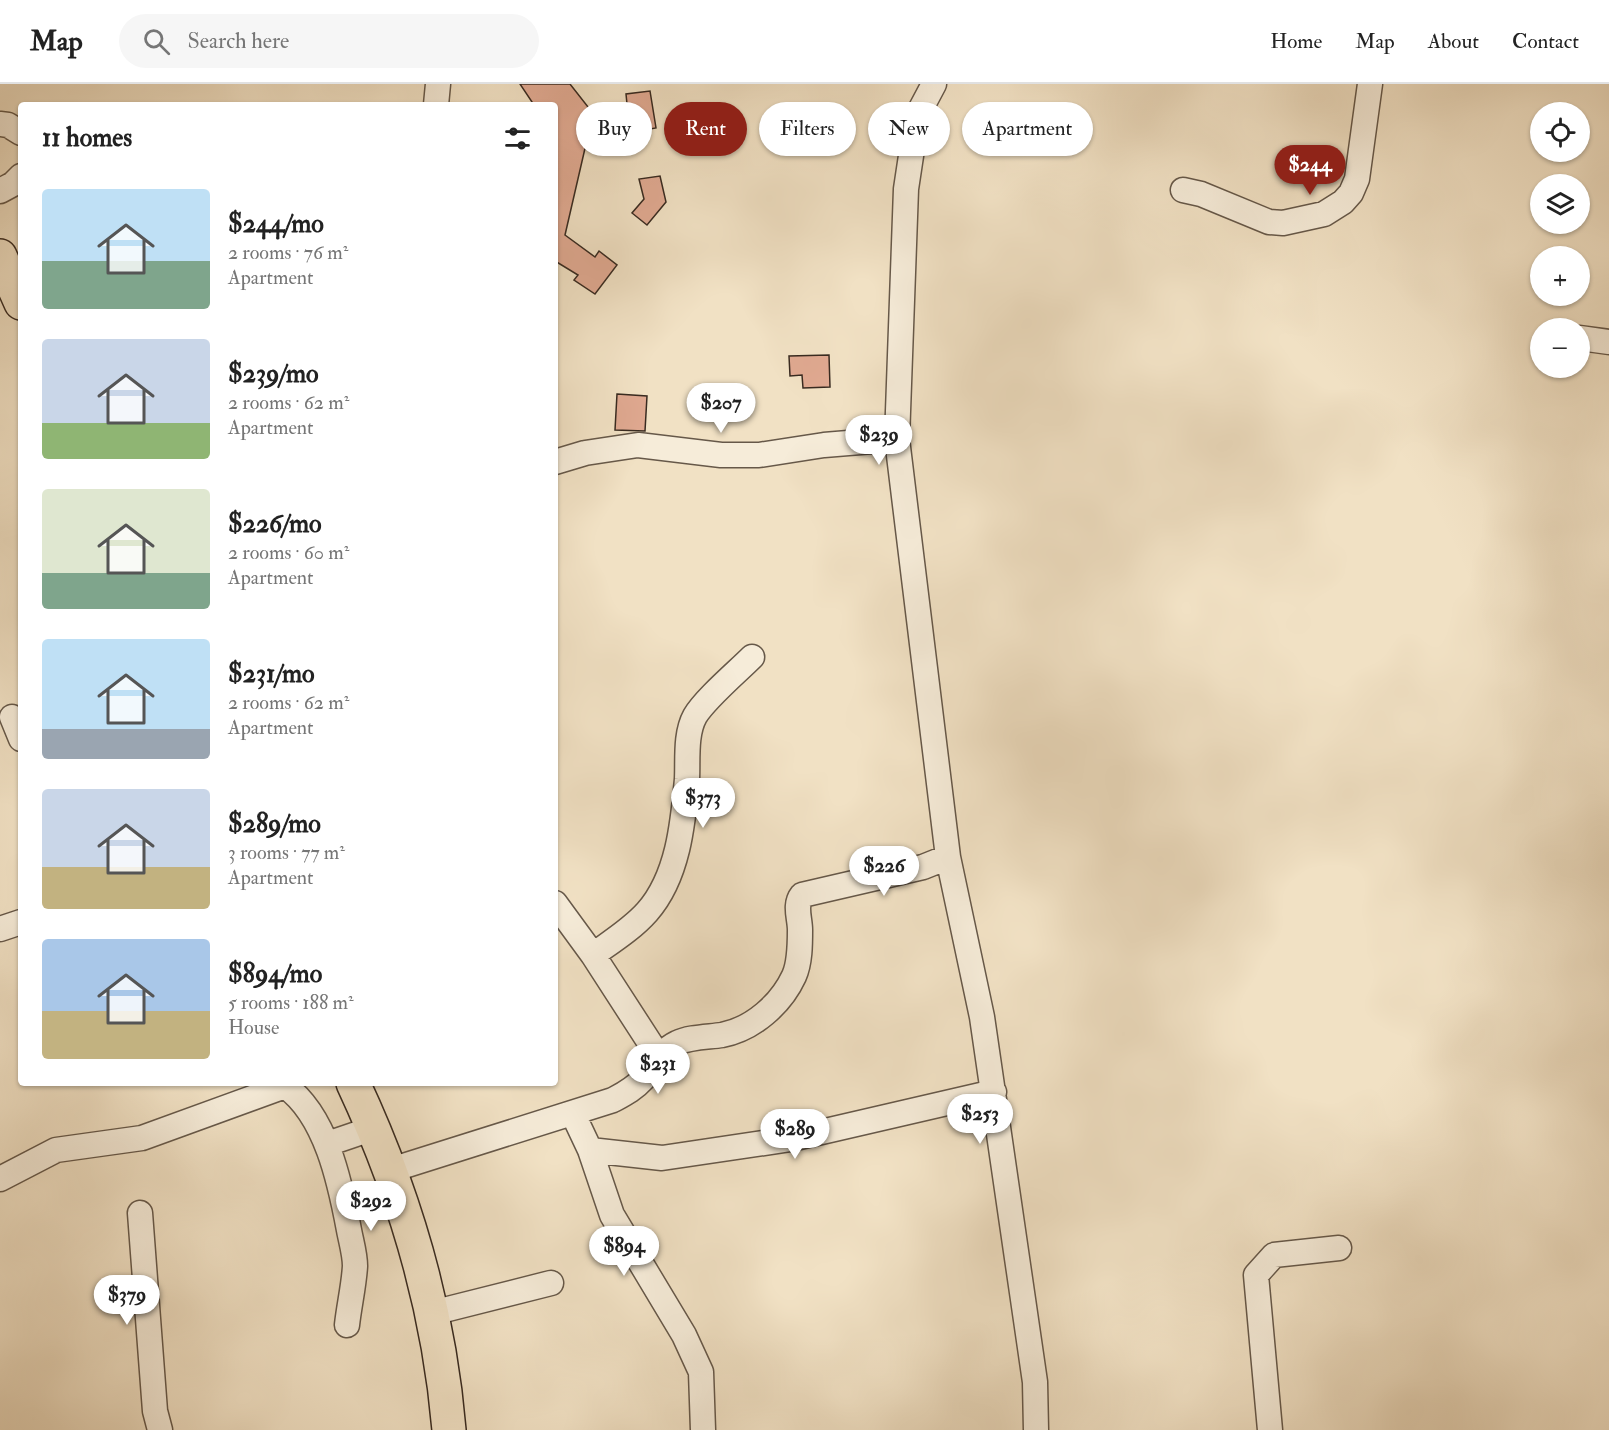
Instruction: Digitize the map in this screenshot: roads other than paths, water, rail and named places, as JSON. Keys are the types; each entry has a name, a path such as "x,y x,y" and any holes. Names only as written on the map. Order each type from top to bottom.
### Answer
{"highway":[{"path":"0,256 18,296"},
{"path":"354,1086 391,1170 432,1314 445,1381 449,1430"}],"street":[{"path":"436,102 438,84"},
{"path":"934,84 917,116 906,189 897,439 948,857 994,1092 1035,1382 1036,1430"},
{"path":"1183,189 1269,222 1283,223 1324,214 1343,202 1351,193 1357,179 1362,157 1370,84"},
{"path":"0,124 8,125 18,132"},
{"path":"0,191 18,179"},
{"path":"1590,339 1609,342"},
{"path":"558,461 585,453 638,445 721,455 759,455 824,445 897,439"},
{"path":"593,955 646,913 657,899 668,878 680,840 685,805 690,730 695,717 752,657"},
{"path":"391,1170 613,1101 635,1088 659,1057 678,1042 740,1030 761,1017 777,1003 787,990 795,973 800,929 798,905 802,895 922,867 948,857"},
{"path":"558,907 593,955 659,1057"},
{"path":"0,929 18,923"},
{"path":"0,1179 56,1150 142,1138 285,1086 294,1092 311,1113 327,1144 345,1206 355,1264 347,1325"},
{"path":"590,1150 662,1158 791,1139 994,1092"},
{"path":"573,1114 590,1150 612,1215 684,1335 701,1372 703,1430"},
{"path":"327,1144 374,1128"},
{"path":"140,1213 155,1412 160,1430"},
{"path":"1270,1430 1256,1275 1274,1255 1339,1248"},
{"path":"432,1314 551,1283"}]}
